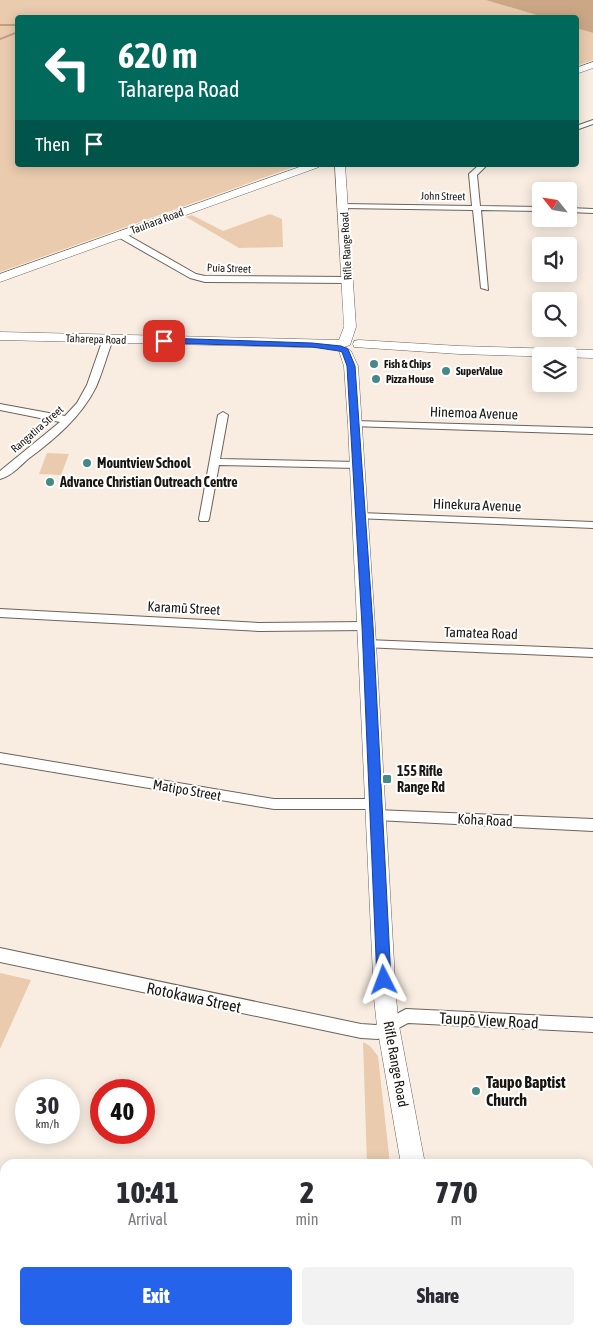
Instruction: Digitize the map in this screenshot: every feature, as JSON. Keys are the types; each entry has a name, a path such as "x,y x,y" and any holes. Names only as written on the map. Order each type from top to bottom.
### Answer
{"street":[{"path":"579,70 593,65"},
{"path":"579,127 593,122"},
{"name":"Tauhara Road","path":"0,278 309,167"},
{"name":"Rifle Range Road","path":"340,167 344,206 351,366 388,1026 412,1159"},
{"path":"482,167 473,174 485,288"},
{"name":"John Street","path":"344,206 532,209"},
{"path":"578,210 593,211"},
{"name":"Puia Street","path":"121,234 194,276 205,279 347,280"},
{"name":"Taharepa Road","path":"0,336 593,354"},
{"name":"Rangatira Street","path":"0,476 68,420 90,389 108,339"},
{"path":"0,407 24,410 68,420"},
{"path":"204,519 223,415"},
{"name":"Hinemoa Avenue","path":"355,424 593,431"},
{"path":"214,462 357,465"},
{"name":"Hinekura Avenue","path":"360,516 593,525"},
{"name":"Karamū Street","path":"0,613 259,628 367,626"},
{"name":"Tamatea Road","path":"367,644 593,653"},
{"name":"Matipo Street","path":"0,758 274,804 376,809"},
{"name":"Koha Road","path":"376,809 593,825"},
{"name":"Rotokawa Street","path":"0,955 346,1028 378,1032 388,1026"},
{"name":"Taupō View Road","path":"388,1026 406,1016 593,1025"}],"shaded area":[{"path":"0,0 487,0 536,15 15,15 15,167 293,167 0,272"},
{"path":"486,0 593,0 593,33 579,29 579,15 536,15"},
{"path":"579,29 593,33 593,60 579,65"},
{"path":"270,214 282,219 283,247 239,248 186,217 192,215 223,231"},
{"path":"47,453 69,454 61,475 39,474"},
{"path":"0,973 31,980 0,1049"},
{"path":"363,1042 370,1046 378,1056 389,1159 367,1159"}],"waterway":[{"path":"0,25 15,25"},
{"path":"0,39 15,33"}],"place":[{"name":"Fish & Chips","path":"374,364"},
{"name":"SuperValue","path":"446,371"},
{"name":"Pizza House","path":"376,379"},
{"name":"Mountview School","path":"87,463"},
{"name":"Advance Christian Outreach Centre","path":"50,482"},
{"name":"155 Rifle Range Rd","path":"387,779"},
{"name":"Taupo Baptist Church","path":"476,1091"}],"route":[{"path":"164,341 312,345 341,348 345,351 351,366 367,626 384,980"}]}
